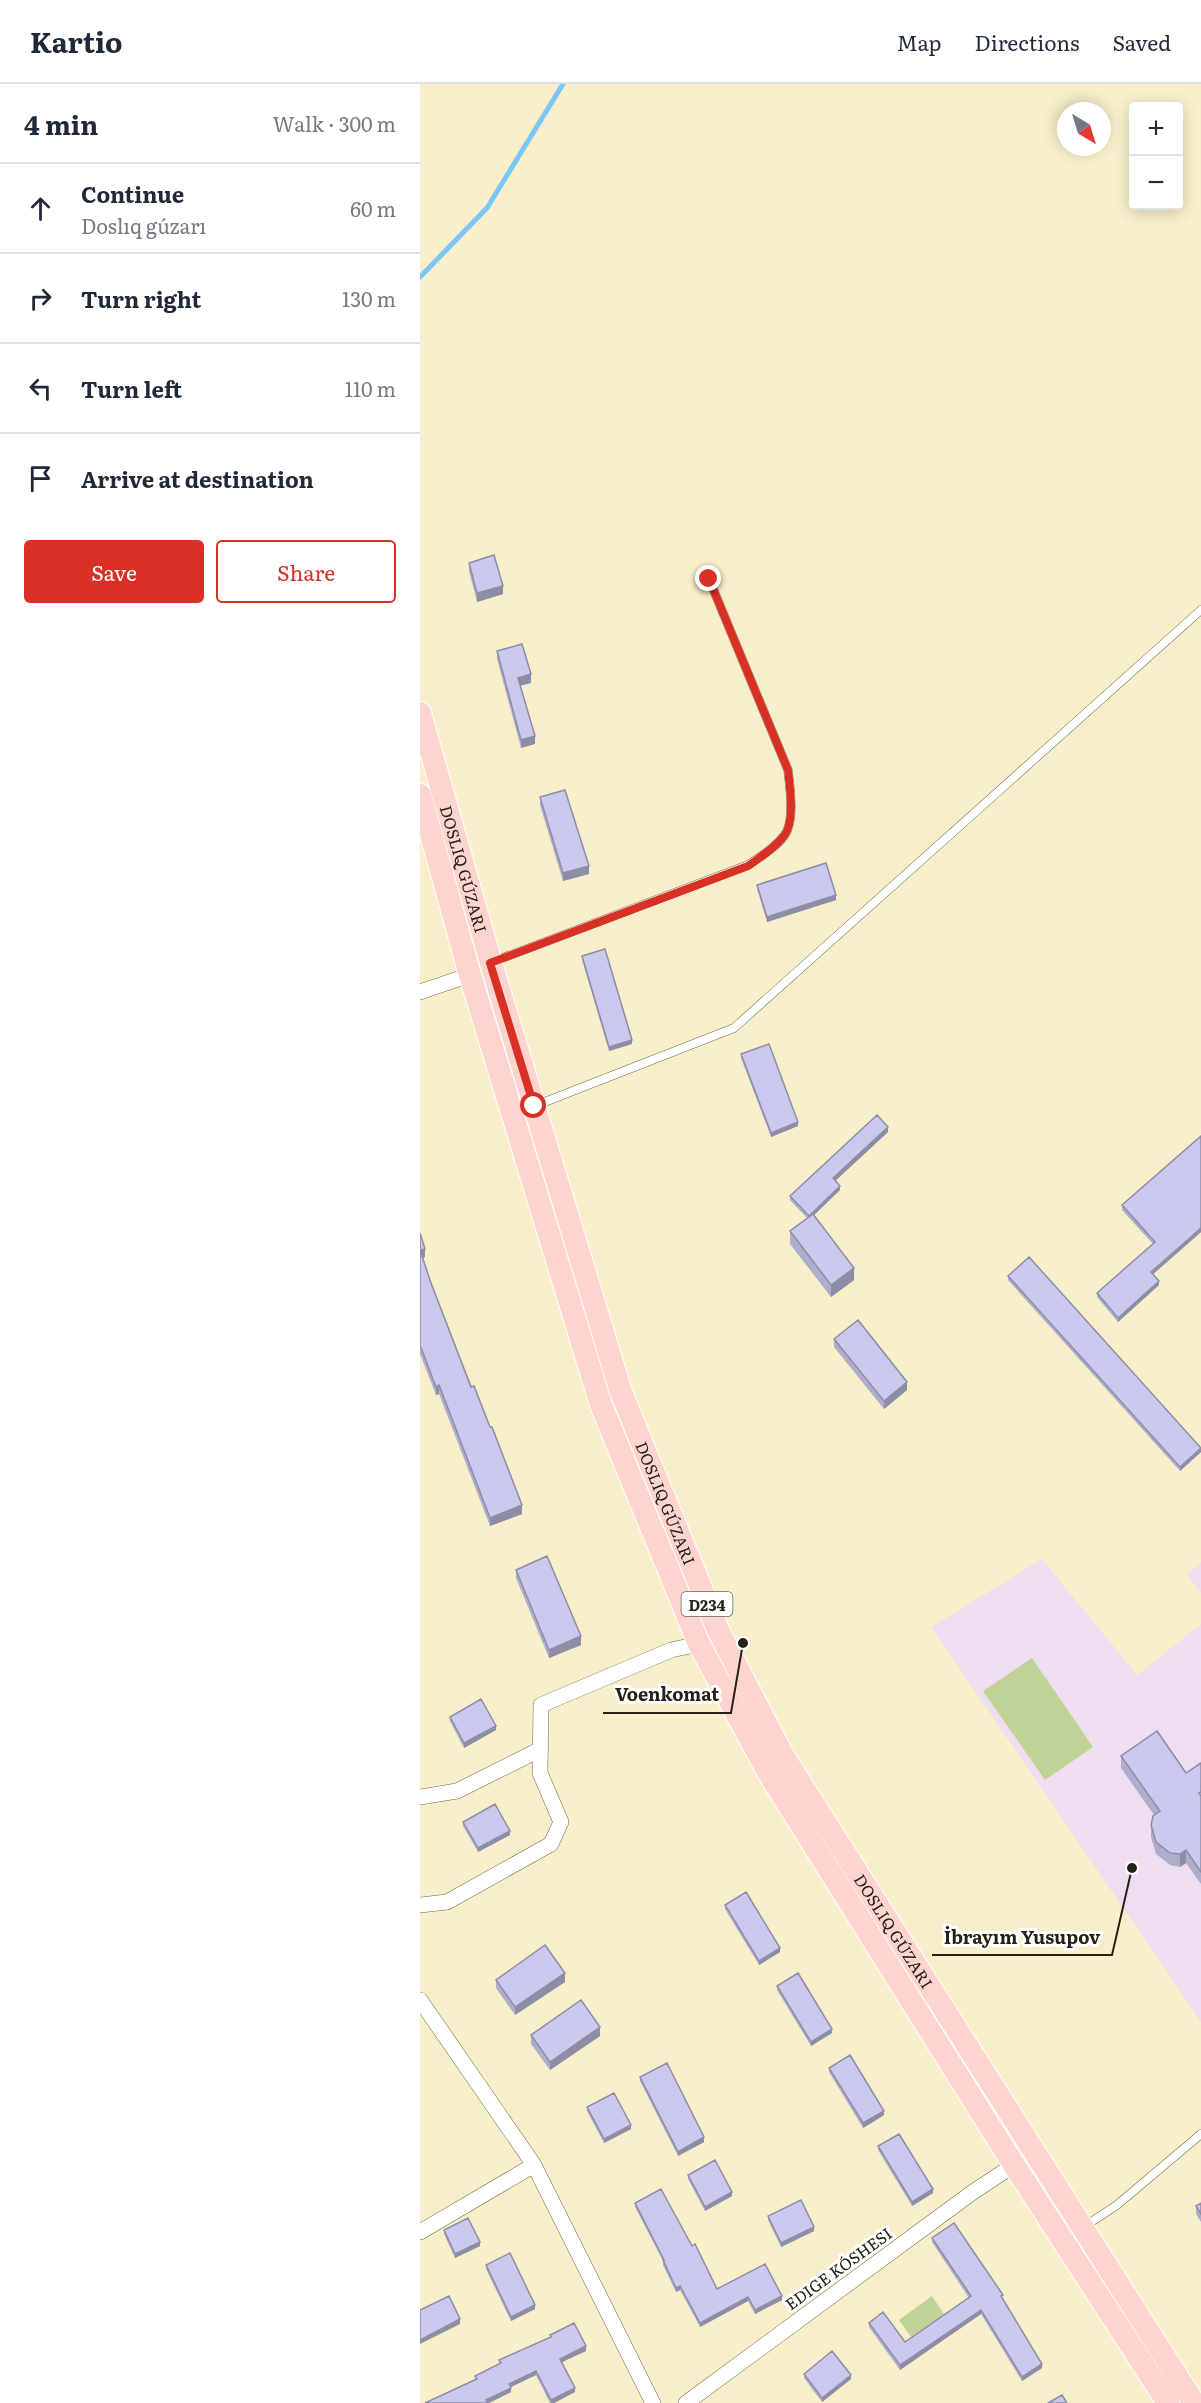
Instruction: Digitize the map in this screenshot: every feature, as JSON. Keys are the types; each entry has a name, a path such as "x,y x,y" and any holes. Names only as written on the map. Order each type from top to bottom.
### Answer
{"main road":[{"name":"D234","path":"420,713 429,771 621,1392 719,1632 782,1754 1082,2227 1160,2371 1168,2403"},
{"name":"D234","path":"420,795 470,975 601,1405 699,1644 769,1774 1014,2165 1160,2371 1194,2403"}],"street":[{"path":"420,992 470,975"},
{"path":"420,1905 447,1902 551,1844 561,1822 540,1773 541,1706 671,1650 699,1644"},
{"path":"420,1797 457,1791 541,1749"},
{"path":"420,2000 534,2165 653,2403"},
{"path":"420,2232 534,2165"},
{"name":"EDIGE KÓSHESI","path":"686,2403 963,2199 1014,2165"}],"lane":[{"path":"490,963 748,866 768,851 787,832 791,801 788,770 709,579"},
{"path":"534,1106 734,1028 1201,610"},
{"path":"1082,2227 1117,2205 1201,2134"}],"shaded area":[{"path":"1042,1559 1137,1675 1201,1624 1201,2022 931,1627"},
{"path":"1201,1562 1201,1593 1187,1574"}],"green space":[{"path":"1032,1658 1093,1747 1045,1780 983,1691"},
{"path":"932,2296 944,2314 911,2337 899,2320"}],"building":[{"path":"494,555 503,586 477,593 469,563"},
{"path":"522,644 531,674 518,678 535,736 521,740 497,651"},
{"path":"565,790 589,866 563,873 540,797"},
{"path":"826,863 836,895 767,917 757,885"},
{"path":"605,949 632,1040 609,1047 582,956"},
{"path":"769,1044 798,1122 771,1133 741,1054"},
{"path":"877,1115 888,1127 833,1178 840,1186 809,1216 790,1196"},
{"path":"1201,1136 1201,1228 1151,1272 1159,1281 1118,1318 1097,1293 1155,1242 1122,1205"},
{"path":"813,1214 854,1268 831,1285 790,1231"},
{"path":"420,1233 425,1249 420,1250"},
{"path":"420,1250 471,1387 474,1386 490,1427 492,1427 522,1505 490,1518 439,1385 436,1387 420,1345"},
{"path":"1029,1257 1201,1448 1180,1467 1008,1276"},
{"path":"858,1320 907,1382 884,1401 834,1339"},
{"path":"547,1556 581,1636 549,1650 516,1570"},
{"path":"481,1699 496,1726 464,1743 450,1717"},
{"path":"1157,1731 1186,1773 1201,1763 1201,1792 1199,1793 1201,1796 1201,1872 1186,1850 1180,1854 1170,1853 1156,1842 1151,1825 1153,1816 1160,1811 1121,1756"},
{"path":"495,1804 510,1831 478,1848 463,1822"},
{"path":"746,1892 780,1948 759,1961 725,1905"},
{"path":"545,1945 565,1973 515,2007 496,1980"},
{"path":"798,1973 832,2029 811,2042 777,1986"},
{"path":"581,2000 600,2027 550,2062 531,2035"},
{"path":"850,2055 884,2111 863,2123 829,2068"},
{"path":"667,2063 704,2137 678,2152 640,2077"},
{"path":"614,2093 631,2125 604,2139 587,2107"},
{"path":"899,2134 933,2189 912,2202 878,2146"},
{"path":"715,2160 732,2192 705,2207 688,2175"},
{"path":"661,2189 692,2246 695,2244 717,2289 765,2264 782,2296 755,2310 748,2297 700,2323 680,2286 676,2288 635,2203"},
{"path":"801,2200 814,2227 781,2243 768,2216"},
{"path":"1201,2203 1201,2214 1196,2206"},
{"path":"468,2218 480,2242 455,2254 444,2230"},
{"path":"954,2223 1003,2295 1001,2296 1042,2364 1022,2377 981,2310 900,2365 869,2323 883,2312 905,2342 971,2296 932,2238"},
{"path":"510,2253 535,2305 511,2317 486,2265"},
{"path":"449,2296 460,2319 420,2340 420,2310"},
{"path":"574,2323 586,2346 560,2359 575,2388 551,2400 536,2371 509,2384 511,2388 486,2400 487,2403 425,2403 477,2379 475,2376 501,2363 499,2360 551,2337 550,2335"},
{"path":"832,2351 851,2375 822,2398 804,2374"},
{"path":"1062,2395 1067,2403 1048,2403"}],"waterway":[{"path":"420,277 487,208 563,84"}],"place":[{"name":"Voenkomat","path":"743,1643"},
{"name":"İbrayım Yusupov","path":"1132,1868"}],"route":[{"path":"534,1106 490,963 748,866 768,851 787,832 791,801 788,770 709,579"}]}
